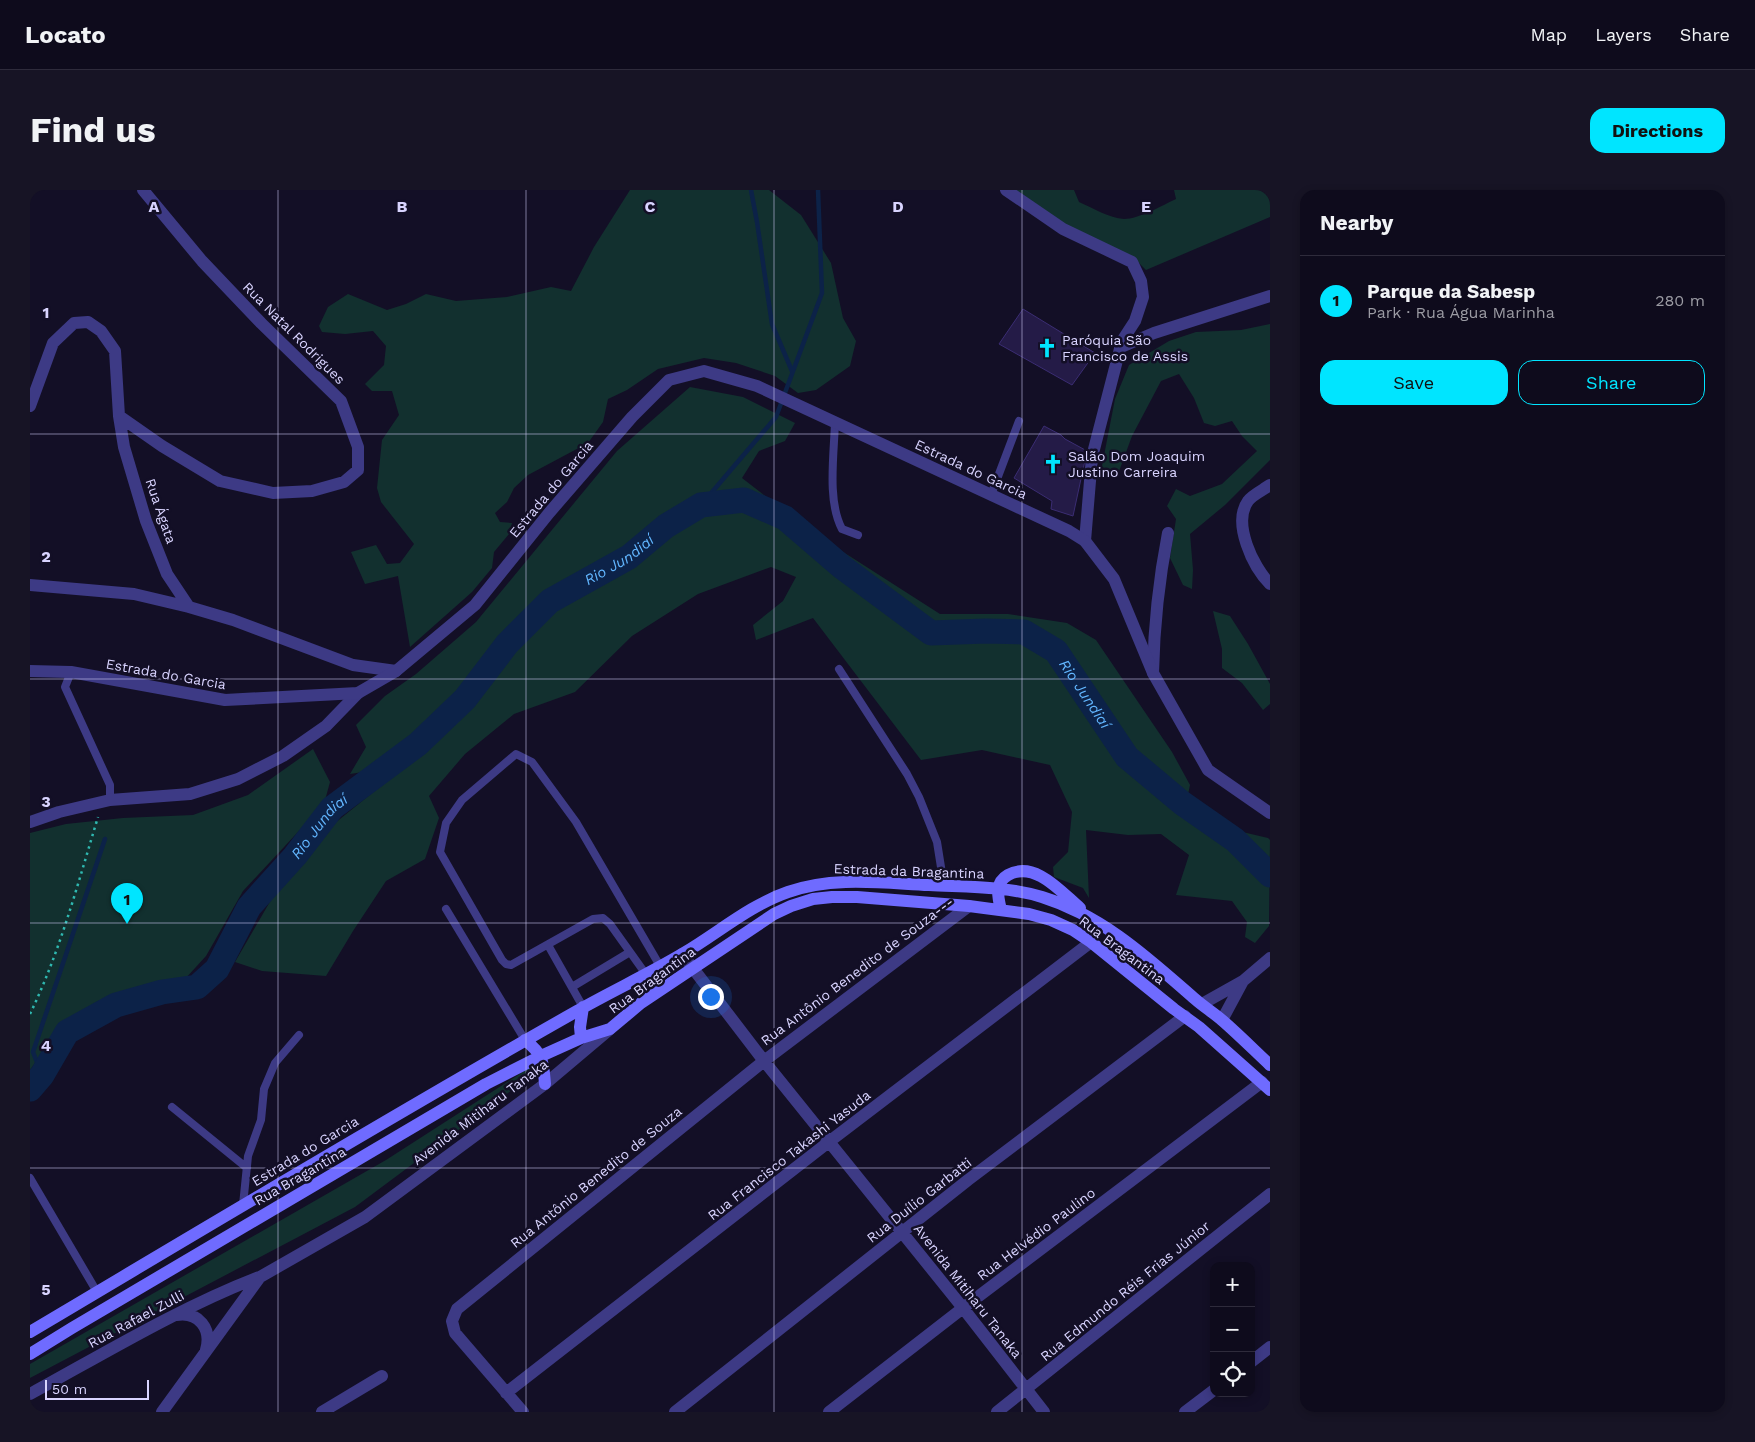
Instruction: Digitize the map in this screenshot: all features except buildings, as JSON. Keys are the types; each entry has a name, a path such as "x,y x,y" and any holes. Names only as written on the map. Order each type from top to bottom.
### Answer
{"main road":[{"path":"1001,910 997,889 1002,879 1018,871 1027,871 1037,874 1048,881 1090,916"},
{"name":"Estrada da Bragantina","path":"596,999 682,954 768,901 787,892 830,882 855,882 1022,891 1041,897 1090,916 1157,964 1217,1016"},
{"path":"930,902 939,896 944,886"},
{"name":"Rua Bragantina","path":"30,1354 478,1089 541,1056 581,1038 610,1029 641,1003 774,914 813,899 857,897 930,902 1030,914 1051,920 1073,930 1091,942 1185,1016 1266,1086"},
{"name":"Estrada do Garcia","path":"30,1332 596,999"},
{"path":"581,1038 580,1027 583,1008"},
{"path":"1217,1016 1270,1065"},
{"path":"525,1040 541,1056 544,1066 545,1084"}],"street":[{"name":"Rua Natal Rodrigues","path":"120,416 162,446 220,481 255,489 273,493 312,491 344,482 358,470 358,447 341,401 209,268 143,190"},
{"path":"1006,190 1063,229 1132,262 1141,281 1143,297 1135,321 1122,341 1092,456 1085,541 1114,579 1153,673 1208,770 1270,813"},
{"path":"1121,347 1154,333 1270,296"},
{"name":"Rua Ágata","path":"30,406 53,343 74,323 88,322 101,331 115,351 124,447 146,520 167,574 190,607"},
{"name":"Estrada do Garcia","path":"30,671 72,672 224,700 358,693 396,671 475,604 549,513 632,417 669,380 704,371 757,386 1070,531 1085,541"},
{"path":"1270,485 1248,500 1241,517 1244,537 1262,576 1270,584"},
{"path":"1153,673 1161,572 1168,533"},
{"path":"30,585 134,594 190,607 233,620 353,665 396,671"},
{"path":"30,822 59,812 110,800 190,794 238,779 283,756 326,726 358,693"},
{"name":"Rua Antônio Benedito de Souza---","path":"764,1061 969,906"},
{"name":"Rua Francisco Takashi Yasuda","path":"506,1393 830,1141 1091,942"},
{"name":"Avenida Mitiharu Tanaka","path":"682,954 764,1061 902,1231 1044,1412"},
{"path":"1202,1004 1242,981 1270,958"},
{"path":"1217,1016 1242,981"},
{"name":"Rua Duílio Garbatti","path":"675,1412 902,1231 1185,1016"},
{"name":"Avenida Mitiharu Tanaka","path":"260,1277 365,1217 545,1084 610,1029"},
{"name":"Rua Antônio Benedito de Souza","path":"506,1393 455,1333 452,1321 457,1309 764,1061"},
{"name":"Rua Helvédio Paulino","path":"829,1412 963,1308 1266,1086"},
{"name":"Rua Edmundo Réis Frias Júnior","path":"997,1412 1270,1194"},
{"path":"162,1412 260,1277"},
{"name":"Rua Rafael Zulli","path":"30,1394 172,1316 218,1293 260,1277"},
{"path":"172,1316 184,1314 197,1318 205,1328 208,1340 205,1353"},
{"path":"1255,1359 1270,1347"},
{"path":"322,1412 382,1376"},
{"path":"506,1393 523,1412"},
{"path":"1185,1412 1210,1393"}],"lane":[{"path":"991,495 1019,421"},
{"path":"834,422 833,503 842,529 858,535"},
{"path":"839,669 907,774 919,797 937,842 944,886"},
{"path":"72,672 65,688 110,785 110,800"},
{"path":"645,973 610,924 603,918 594,919 511,965 506,964 502,960 440,852 446,823 462,800 516,754 532,762 576,822 660,966"},
{"path":"446,909 525,1040"},
{"path":"548,945 583,1008"},
{"path":"572,987 630,952"},
{"path":"243,1205 248,1156 261,1120 264,1089 275,1063 299,1035"},
{"path":"172,1107 247,1168"},
{"path":"30,1178 96,1292"}],"path":[{"path":"30,1014 46,978 76,889 98,814 110,800"}],"green space":[{"path":"630,190 769,190 801,215 831,263 843,318 856,341 850,366 816,390 798,393 775,376 736,363 704,358 658,369 627,390 608,399 603,422 588,443 528,475 514,488 507,502 495,513 500,522 512,523 509,534 494,552 492,568 472,592 410,647 398,576 365,584 351,552 376,545 387,564 400,563 414,544 381,502 377,488 382,440 399,415 392,391 372,391 365,384 384,365 386,346 373,331 345,334 322,332 319,326 328,307 348,294 387,310 406,304 426,294 456,301 507,297 551,287 571,291 594,247"},
{"path":"1016,190 1074,190 1079,202 1107,215 1124,219 1144,214 1176,199 1174,190 1270,190 1270,217 1146,270 1135,259 1065,224"},
{"path":"1270,324 1270,460 1225,505 1190,534 1193,570 1192,589 1183,585 1170,558 1176,519 1167,506 1176,489 1190,496 1222,484 1257,451 1242,436 1232,421 1215,426 1204,423 1194,398 1179,374 1161,381 1132,436 1118,474 1101,471 1115,399 1129,365 1169,341 1196,332 1241,330"},
{"path":"690,387 743,397 795,423 785,441 759,451 742,478 812,532 940,614 1008,614 1067,623 1096,640 1172,752 1190,785 1183,818 1270,840 1269,926 1255,943 1245,937 1247,922 1232,901 1176,895 1189,855 1161,834 1128,835 1086,830 1089,898 1083,888 1054,877 1053,867 1068,852 1072,812 1050,765 982,750 921,760 813,618 756,640 753,625 783,601 796,577 771,567 698,594 632,636 575,692 514,714 465,754 429,796 439,818 425,859 386,881 326,976 262,971 235,962 275,893 335,823 382,785 402,766 350,774 366,747 356,725 385,696 416,674 476,622 617,451"},
{"path":"1213,611 1230,616 1270,684 1270,704 1263,710 1242,683 1222,668 1222,649"},
{"path":"313,749 330,782 324,804 243,891 206,956 185,979 98,1001 64,1023 30,1070 30,833 66,824 123,818 193,815 248,795"},
{"path":"532,1066 535,1073 355,1207 30,1378 30,1364 386,1160"}],"waterway":[{"path":"751,190 772,324 792,371"},
{"path":"701,505 776,417 822,293 818,190"},
{"name":"Rio Jundiaí","path":"30,1089 42,1075 67,1032 116,1005 162,992 197,987 217,969 249,907 295,856 332,808 418,744 465,699 507,644 550,601 629,557 666,526 701,505 744,500 785,518 842,567 931,633 1024,632 1056,651 1127,757 1182,803 1235,840 1270,875"},
{"path":"42,1075 33,1052 105,839"}],"place":[{"name":"Paróquia São Francisco de Assis","path":"1047,348"},
{"name":"Salão Dom Joaquim Justino Carreira","path":"1053,464"},
{"name":"Parque da Sabesp","path":"127,924"}]}
